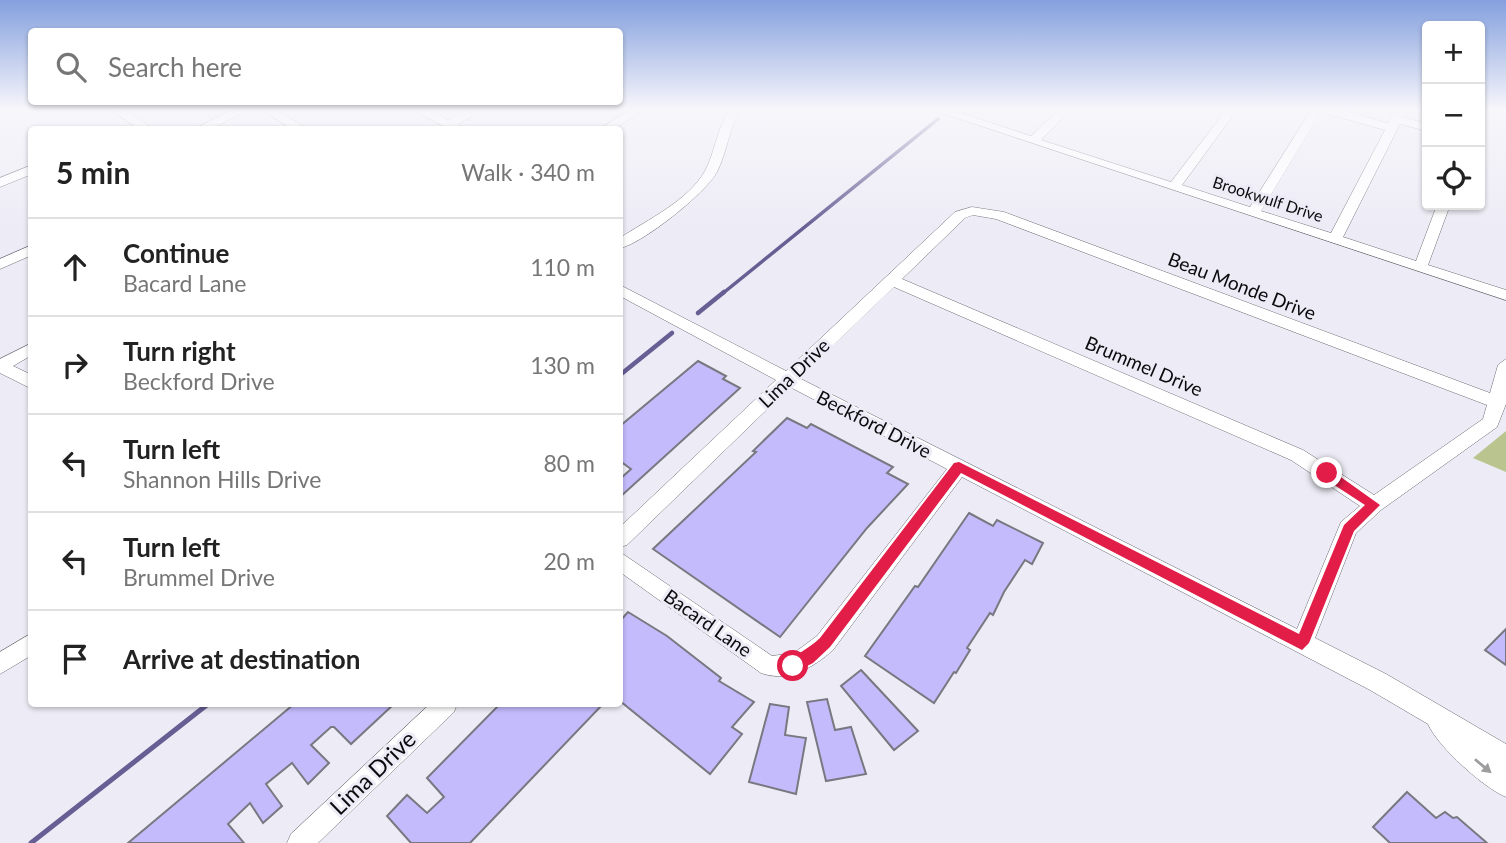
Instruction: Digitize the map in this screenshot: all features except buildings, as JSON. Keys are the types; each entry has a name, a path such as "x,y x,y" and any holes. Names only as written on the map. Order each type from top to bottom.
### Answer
{"street":[{"path":"623,242 702,183 721,149"},
{"name":"Brookwulf Drive","path":"1059,149 1506,295"},
{"path":"1174,187 1202,149"},
{"path":"1253,213 1293,149"},
{"path":"1335,240 1381,149"},
{"path":"0,183 28,171"},
{"path":"1420,268 1442,210"},
{"name":"Lima Drive","path":"623,536 960,215 972,211"},
{"name":"Beau Monde Drive","path":"972,211 999,215 1498,403"},
{"path":"0,265 28,251"},
{"name":"Brummel Drive","path":"891,281 1297,455 1374,505"},
{"name":"Beckford Drive","path":"623,292 787,380 1378,682 1506,757"},
{"path":"1,366 28,350"},
{"path":"1302,643 1348,528 1374,505 1491,422 1506,365"},
{"path":"1,366 28,381"},
{"name":"Bacard Lane","path":"623,563 769,666 793,666 807,659 825,643 959,467"},
{"path":"0,664 28,646"},
{"name":"Lima Drive","path":"300,843 443,707"},
{"name":"Beckford Drive","path":"1427,712 1472,757 1506,785"}],"green space":[{"path":"1506,431 1506,472 1473,458"}],"waterway":[{"path":"722,294 901,149"},
{"path":"698,313 724,292"},
{"path":"623,373 672,333"},
{"path":"31,843 204,707"}],"route":[{"path":"793,666 807,659 825,643 959,467 1302,643 1348,528 1374,505 1327,473"}]}
